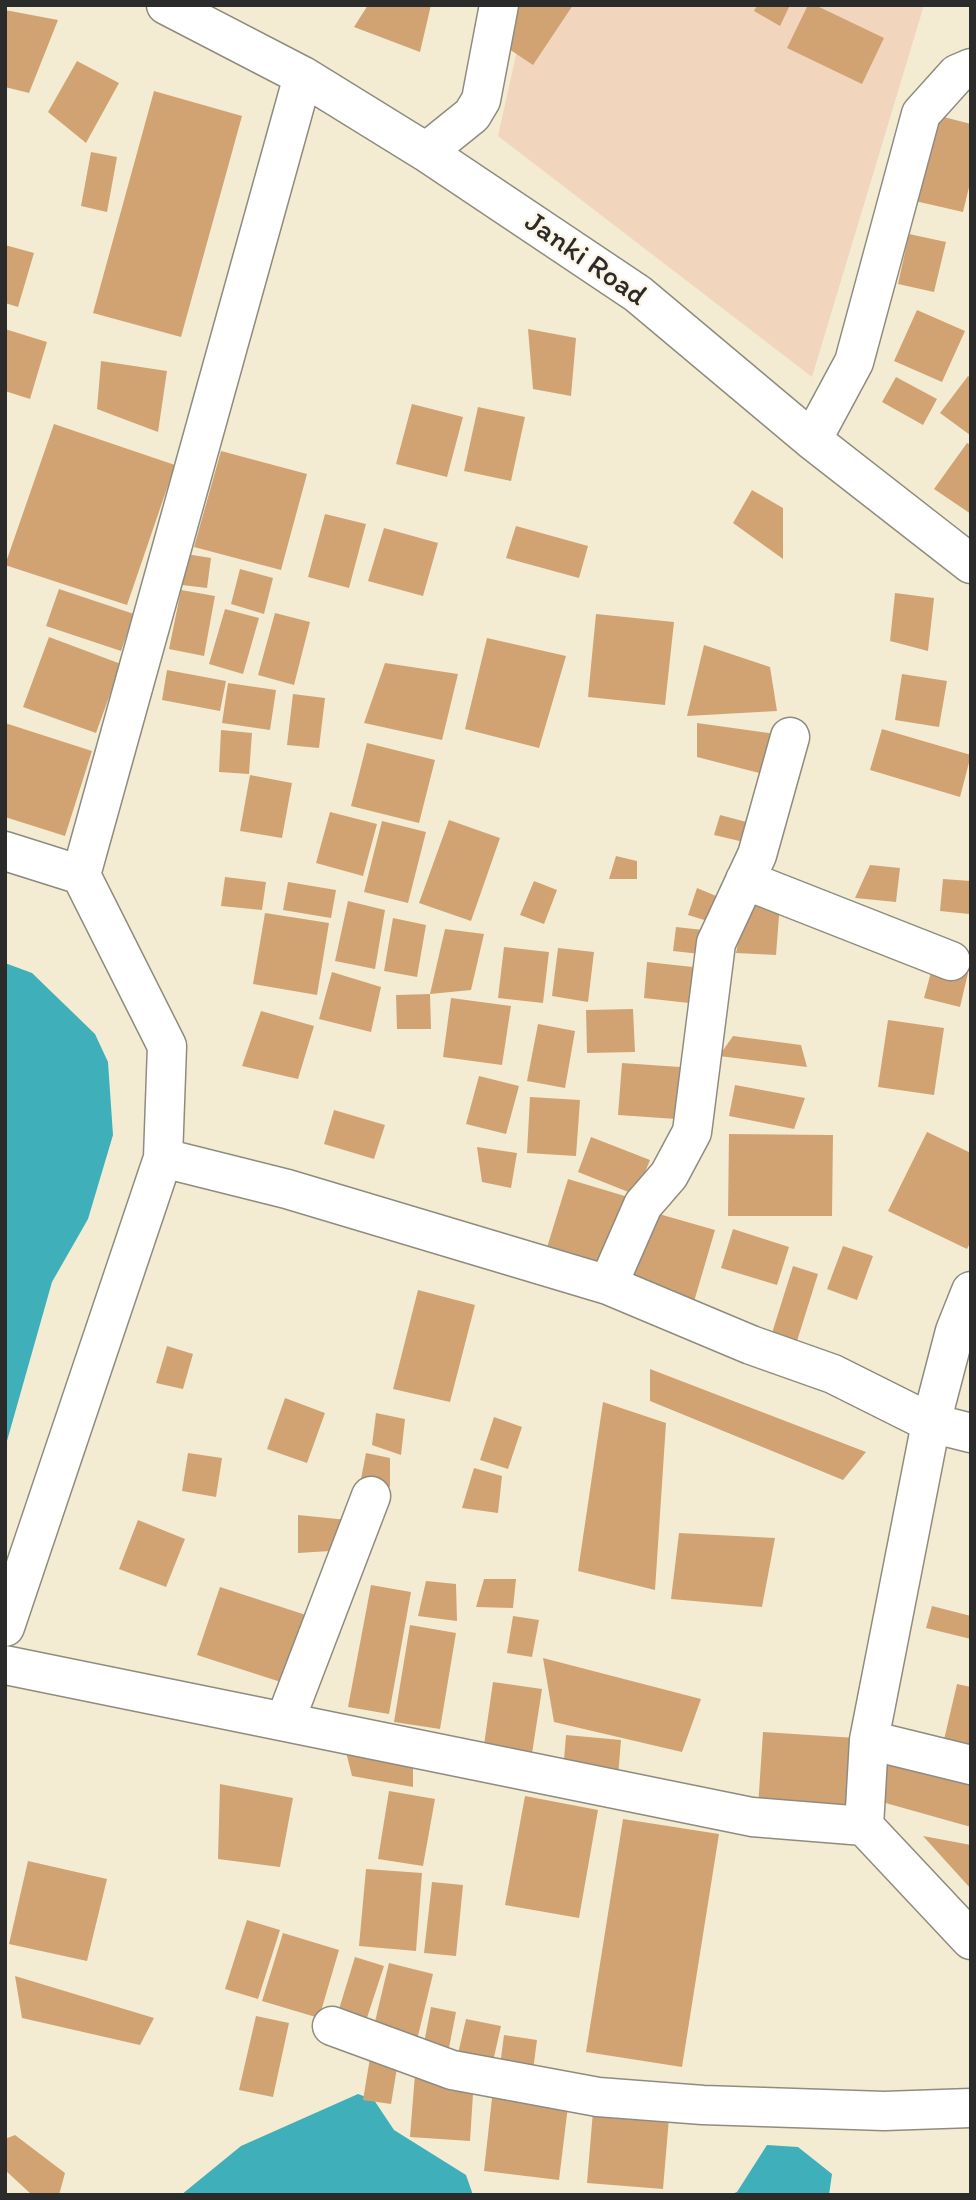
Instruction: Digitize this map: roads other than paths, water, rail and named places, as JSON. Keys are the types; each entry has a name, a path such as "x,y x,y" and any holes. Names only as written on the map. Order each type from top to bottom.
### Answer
{"street":[{"name":"Janki Road","path":"166,5 303,76 426,152 638,294 812,440 971,564"},
{"path":"426,152 472,115 481,100 499,5"},
{"path":"812,440 854,362 921,114 957,74 971,68"},
{"path":"5,1628 163,1158 167,1046 81,875 303,76"},
{"path":"608,1285 643,1205 669,1175 692,1132 716,943 757,855 790,737"},
{"path":"5,851 81,875"},
{"path":"745,880 951,961"},
{"path":"163,1158 287,1189 608,1285 751,1345 833,1374 931,1423 971,1433"},
{"path":"864,1826 869,1740 931,1423 955,1331 971,1291"},
{"path":"285,1721 371,1496"},
{"path":"5,1665 752,1816 864,1826 971,1940"},
{"path":"869,1740 971,1765"},
{"path":"332,2026 453,2070 598,2097 703,2105 884,2111 971,2108"}],"water":[{"path":"5,963 32,973 95,1034 108,1062 113,1135 88,1219 52,1282 5,1448"},
{"path":"358,2094 374,2100 394,2130 466,2175 473,2195 181,2195 241,2146"},
{"path":"767,2145 798,2147 832,2174 829,2195 729,2195 737,2192"}]}
